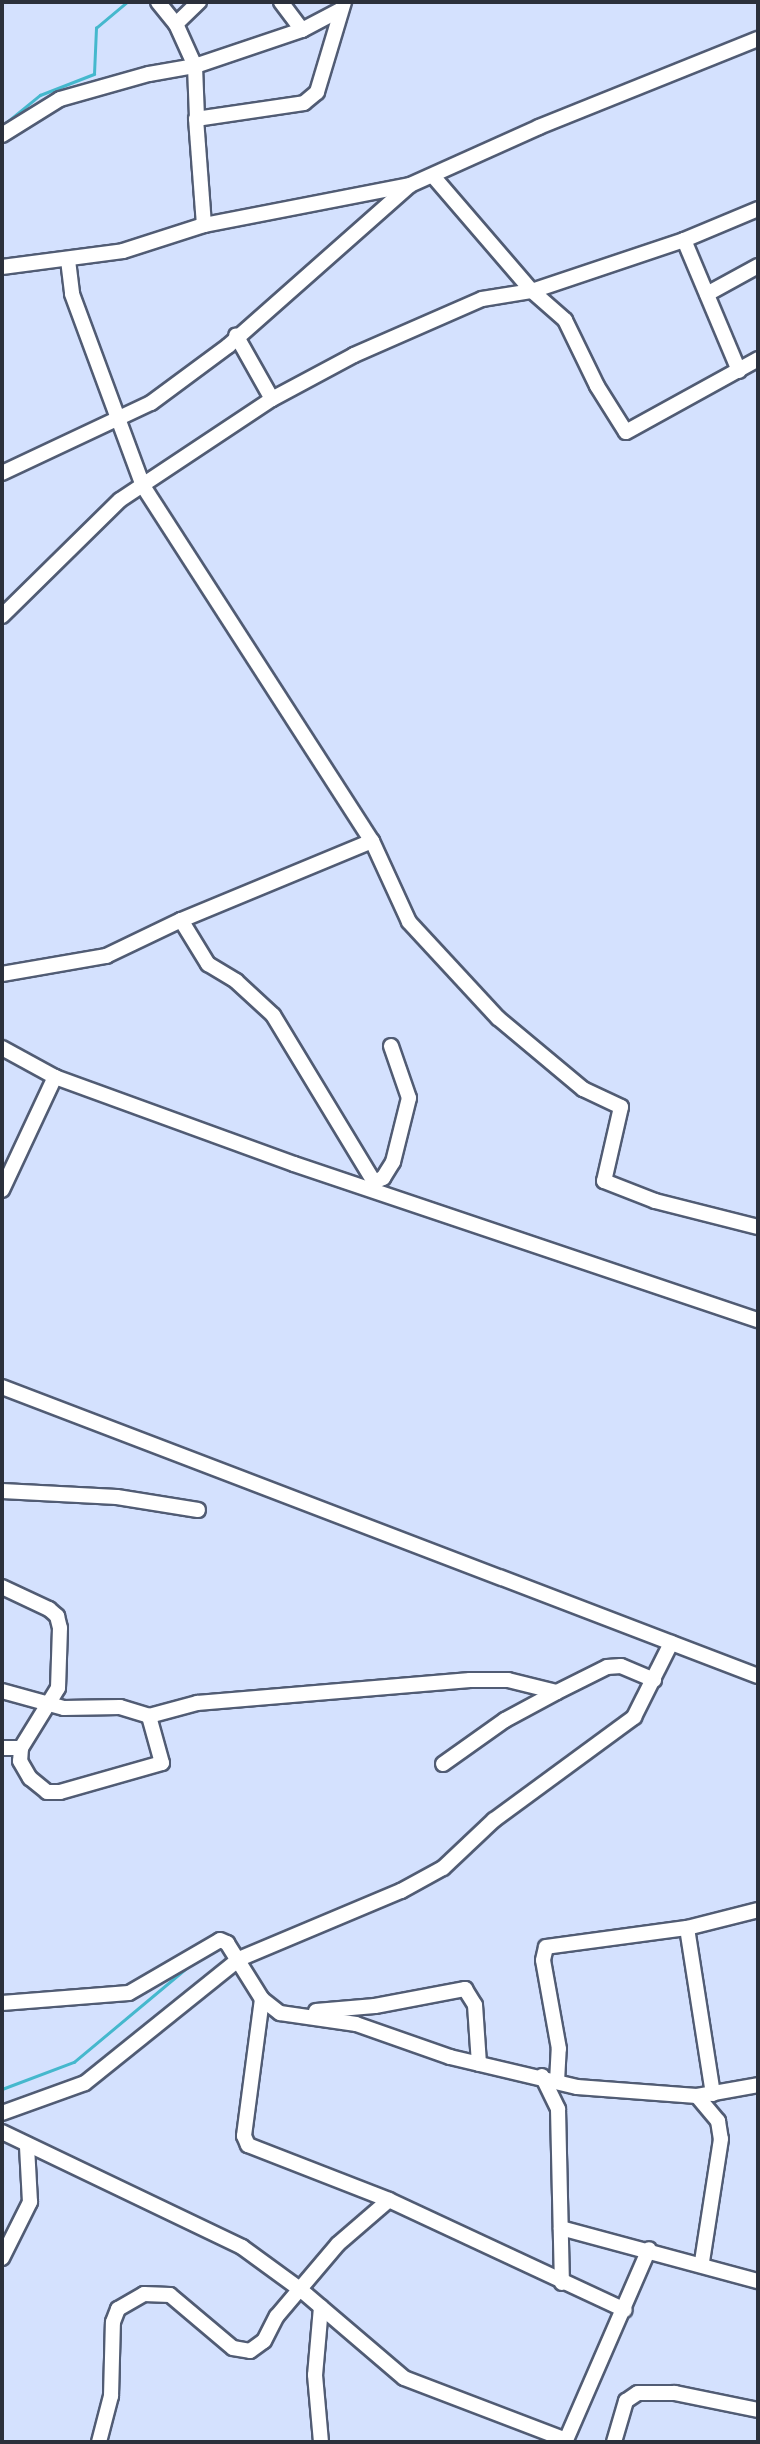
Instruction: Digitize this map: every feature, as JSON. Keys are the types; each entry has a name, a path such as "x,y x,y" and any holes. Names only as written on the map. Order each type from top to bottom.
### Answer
{"street":[{"path":"158,2 176,24 195,66 204,225"},
{"path":"176,24 199,2"},
{"path":"281,2 302,30"},
{"path":"2,135 60,99 149,74 195,66 302,30 341,6"},
{"path":"197,119 304,103 317,92 341,6"},
{"path":"2,267 123,251 204,225 410,186 539,127 757,43"},
{"path":"433,176 532,291 570,327 597,386 626,432 758,359"},
{"path":"2,473 151,403 236,335 410,186"},
{"path":"2,616 120,500 272,399 354,355 482,299 532,291 684,240 758,209"},
{"path":"684,240 739,371"},
{"path":"68,260 72,294 143,486 372,841 409,922 498,1018 562,1074 621,1107 604,1181 655,1200 758,1227"},
{"path":"707,294 758,265"},
{"path":"236,335 272,399"},
{"path":"2,974 95,959 181,920 372,841"},
{"path":"181,920 208,964 236,981 272,1015 374,1186"},
{"path":"374,1186 393,1162 409,1098 391,1046"},
{"path":"2,1048 55,1077 758,1320"},
{"path":"2,1190 55,1077"},
{"path":"2,1387 758,1676"},
{"path":"2,1490 117,1497 198,1510"},
{"path":"2,1587 57,1616 58,1688 52,1703 21,1748 20,1761 30,1778 47,1792 60,1792 162,1763 149,1716"},
{"path":"2,2113 85,2083 239,1959 430,1877 494,1820 634,1717 671,1643"},
{"path":"443,1764 505,1720 607,1667 631,1668 654,1680"},
{"path":"2,1691 73,1709 120,1707 149,1716 197,1703 470,1680 508,1680 557,1692"},
{"path":"2,1748 21,1748"},
{"path":"557,2082 559,2049 543,1960 546,1947 687,1928 758,1910"},
{"path":"687,1928 713,2094"},
{"path":"2,2003 129,1993 220,1940 239,1959 262,1999 280,2013 356,2024 479,2064 541,2076 557,2082 607,2090 697,2096 758,2085"},
{"path":"280,2013 375,2006 465,1989 475,2005 479,2064"},
{"path":"262,1999 246,2143 389,2200 562,2283 625,2310"},
{"path":"541,2076 558,2109 562,2283"},
{"path":"697,2096 718,2121 721,2139 702,2262"},
{"path":"2,2132 230,2241 301,2290 404,2378 567,2441 649,2249"},
{"path":"2,2258 30,2202 27,2146"},
{"path":"99,2442 111,2396 113,2322 118,2309 144,2294 170,2295 243,2352 261,2345 277,2316 338,2244 389,2200"},
{"path":"561,2228 702,2262 758,2281"},
{"path":"321,2307 315,2375 321,2442"},
{"path":"614,2442 626,2401 638,2393 675,2393 758,2410"}],"waterway":[{"path":"2,126 40,95 94,74 96,28 127,2"},
{"path":"2,2089 74,2062 191,1964"}]}
